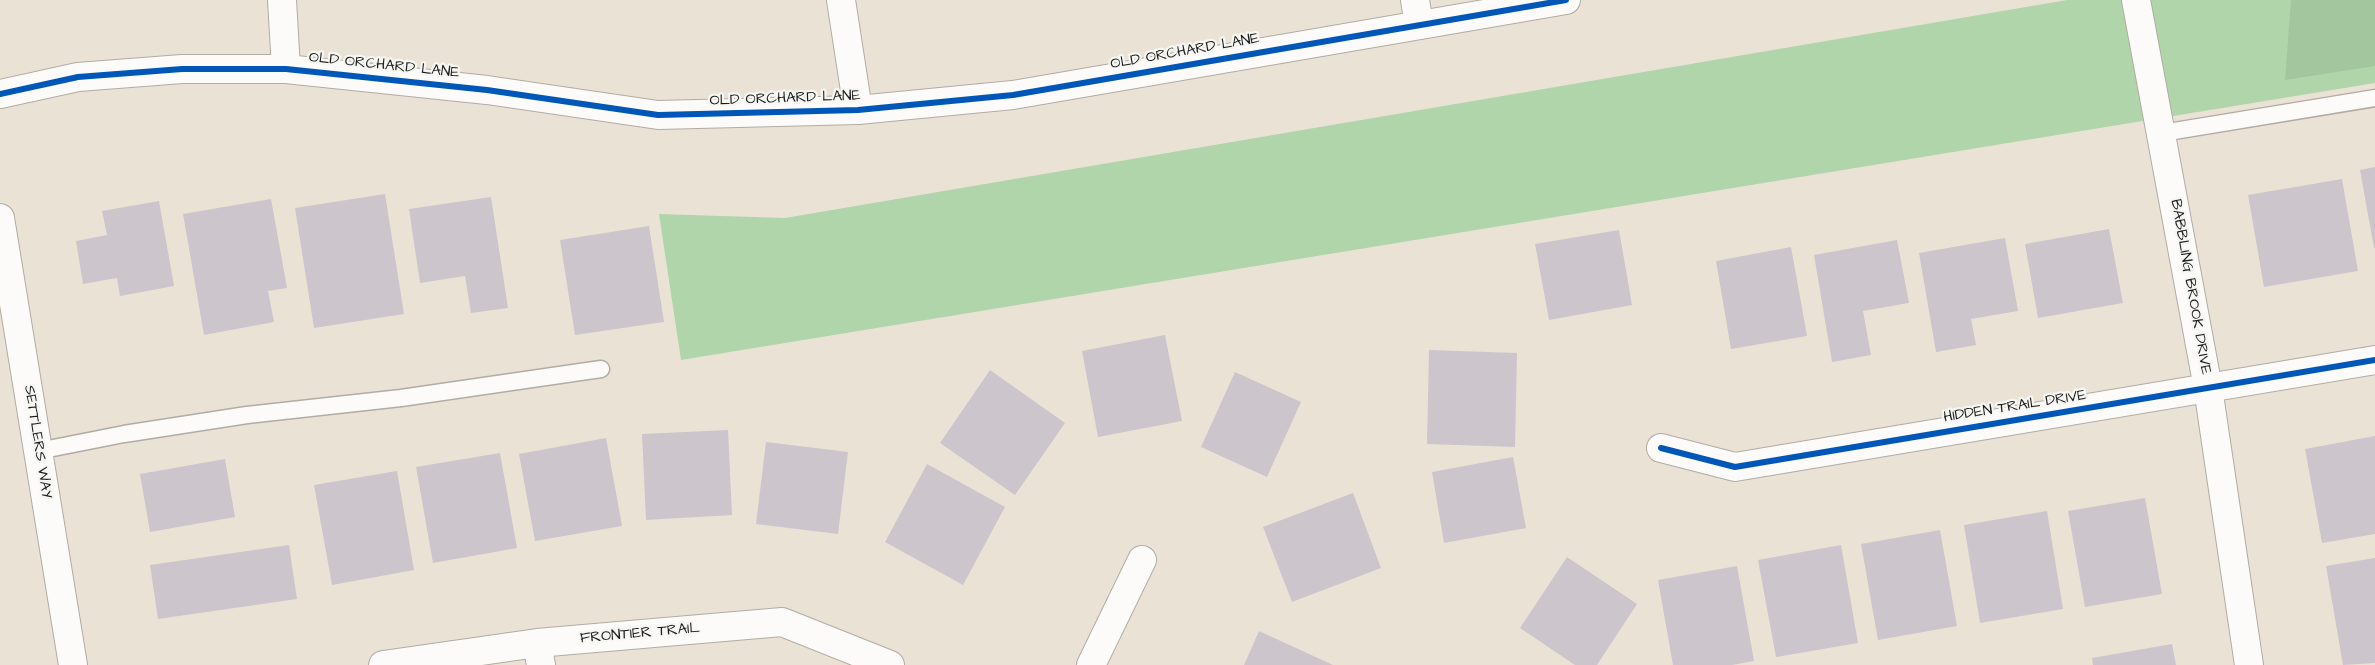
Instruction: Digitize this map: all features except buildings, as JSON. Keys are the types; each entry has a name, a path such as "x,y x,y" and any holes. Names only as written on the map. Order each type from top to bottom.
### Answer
{"street":[{"path":"282,0 286,69"},
{"path":"841,0 858,110"},
{"name":"OLD ORCHARD LANE","path":"0,94 78,77 182,69 286,69 486,90 658,115 858,110 1013,95 1417,12 1566,0"},
{"name":"BABBLING BROOK DRIVE","path":"2136,0 2208,388 2249,665"},
{"name":"SETTLERS WAY","path":"0,218 73,665"},
{"name":"HIDDEN TRAIL DRIVE","path":"1661,448 1735,467 2375,360"},
{"path":"1091,665 1142,560"},
{"name":"FRONTIER TRAIL","path":"383,665 539,654 782,622 890,665"}],"lane":[{"path":"2162,133 2375,98"},
{"path":"38,451 124,434 247,414 419,396 601,369"}],"green space":[{"path":"2067,0 2375,0 2375,83 681,360 659,214 785,218"},
{"path":"2291,0 2375,0 2375,66 2285,80"}],"cycle path":[{"path":"0,94 78,77 182,69 286,69 487,90 658,115 858,110 1013,95 1566,0"},
{"path":"1661,448 1735,467 2375,360"}]}
